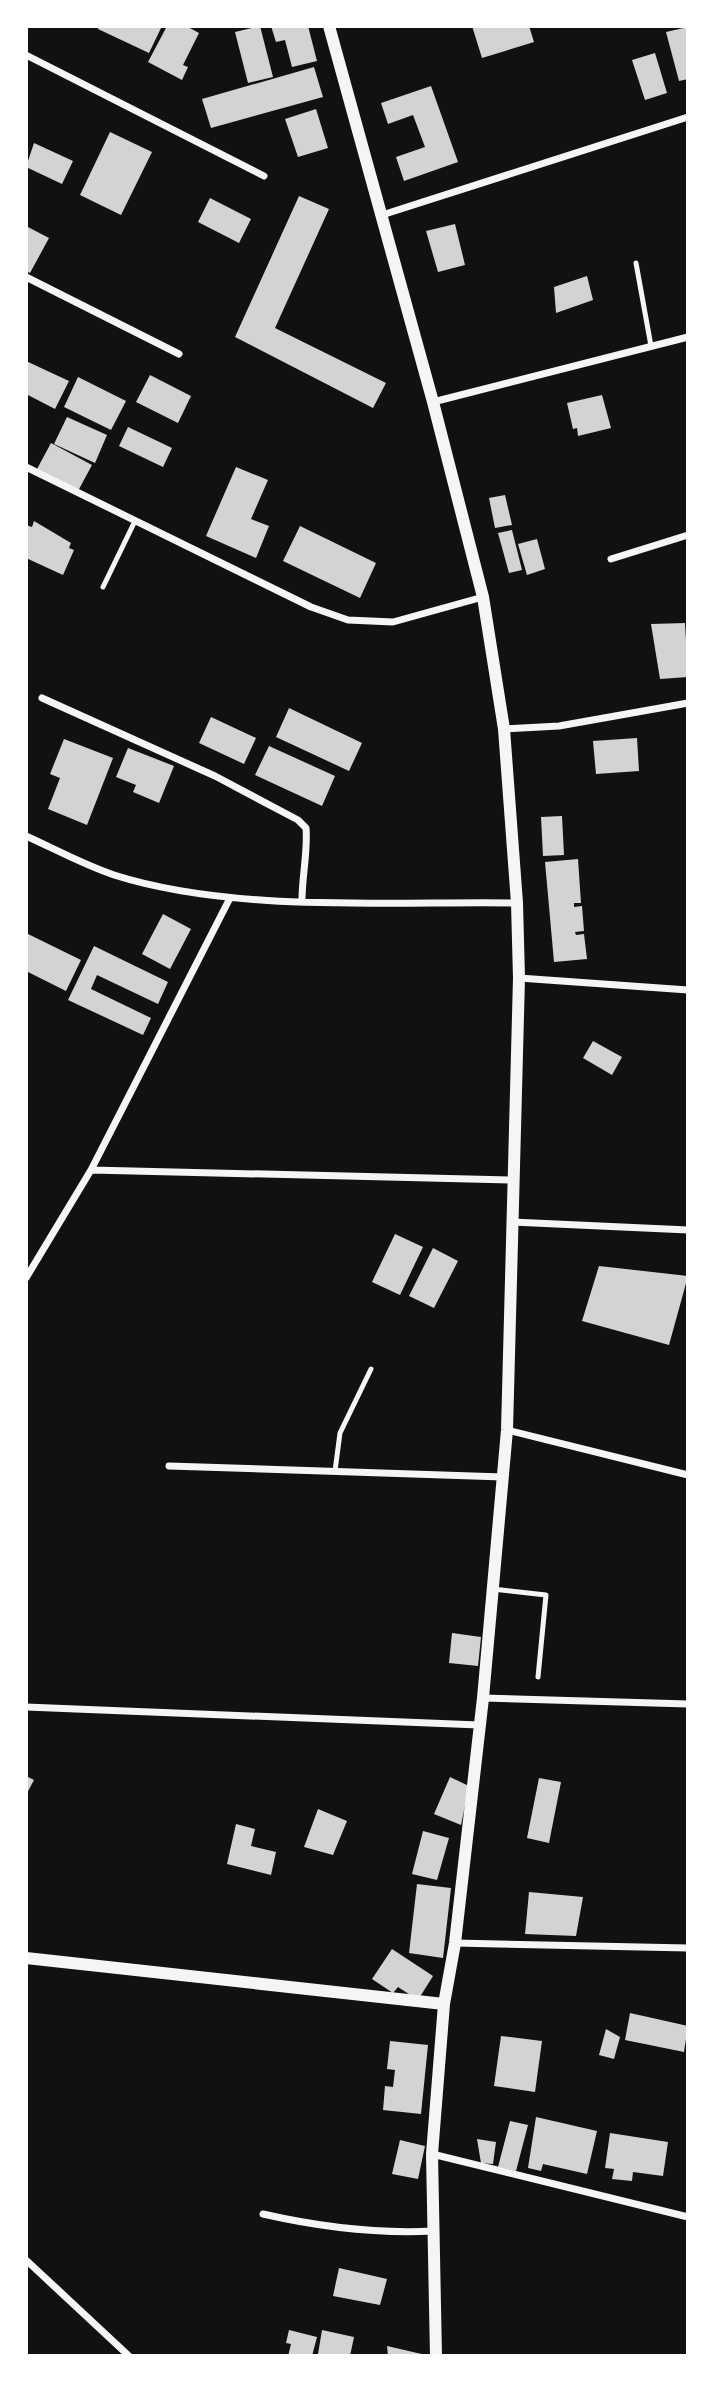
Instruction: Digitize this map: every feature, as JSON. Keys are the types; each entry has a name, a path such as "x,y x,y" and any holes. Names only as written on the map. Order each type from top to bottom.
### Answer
{"street":[{"path":"329,26 433,402 483,597 504,729 517,903 519,978 507,1430 483,1698 455,1943 444,2004 432,2154 436,2356"},
{"path":"26,55 264,176"},
{"path":"382,215 688,117"},
{"path":"26,277 179,354"},
{"path":"433,402 688,337"},
{"path":"26,467 311,607 348,620 393,622 483,597"},
{"path":"611,559 688,535"},
{"path":"43,698 215,776 298,820 306,828 307,842 303,855 302,900"},
{"path":"504,729 559,726 688,703"},
{"path":"26,836 112,874 166,888 230,898 517,903"},
{"path":"26,1278 90,1170 230,898"},
{"path":"519,978 688,990"},
{"path":"90,1170 512,1180"},
{"path":"512,1222 688,1230"},
{"path":"507,1430 688,1475"},
{"path":"169,1466 503,1477"},
{"path":"483,1698 688,1704"},
{"path":"26,1707 479,1725"},
{"path":"455,1943 688,1948"},
{"path":"26,1958 444,2004"},
{"path":"432,2154 688,2217"},
{"path":"263,2214 329,2229 387,2234 433,2231"},
{"path":"26,2259 129,2356"}],"lane":[{"path":"636,263 651,346"},
{"path":"103,587 135,521"},
{"path":"335,1471 340,1433 371,1369"},
{"path":"493,1589 545,1595 538,1677"}],"building":[{"path":"99,26 162,26 149,53 98,29"},
{"path":"167,26 186,26 199,33 183,65 188,67 182,80 148,62"},
{"path":"260,26 273,77 248,83 235,32"},
{"path":"271,26 308,26 317,61 292,67 285,40 276,42"},
{"path":"472,26 529,26 534,42 482,58"},
{"path":"688,27 688,79 679,81 666,32"},
{"path":"655,53 667,93 645,100 632,60"},
{"path":"314,67 323,97 211,128 202,99"},
{"path":"431,86 458,162 404,181 396,157 425,147 413,115 388,124 381,103"},
{"path":"316,109 328,148 298,157 285,119"},
{"path":"110,132 152,152 121,215 80,195"},
{"path":"34,143 73,161 62,184 26,167"},
{"path":"299,196 329,209 275,328 386,383 373,408 235,337"},
{"path":"210,198 251,219 239,243 198,222"},
{"path":"455,224 465,265 438,272 426,231"},
{"path":"26,226 49,238 30,273 26,271"},
{"path":"587,276 593,300 556,313 554,287"},
{"path":"26,361 69,381 55,409 26,394"},
{"path":"150,375 191,396 178,423 136,402"},
{"path":"78,377 126,401 111,430 64,407"},
{"path":"602,395 611,428 578,436 577,428 573,429 567,403"},
{"path":"67,417 107,435 95,463 54,444"},
{"path":"128,427 172,448 163,467 119,446"},
{"path":"51,443 92,465 78,491 37,469"},
{"path":"236,467 268,480 251,519 269,526 256,558 206,536"},
{"path":"505,495 512,525 495,528 489,498"},
{"path":"34,521 71,543 69,548 74,550 63,575 26,558 26,525 32,527"},
{"path":"300,526 376,563 360,598 283,561"},
{"path":"512,530 522,570 509,573 498,533"},
{"path":"537,539 545,569 527,575 518,544"},
{"path":"685,623 688,677 660,679 651,624"},
{"path":"289,708 362,743 349,771 276,737"},
{"path":"211,717 256,738 244,764 199,743"},
{"path":"637,738 639,771 596,774 593,741"},
{"path":"64,739 113,758 87,825 48,809 60,778 50,774"},
{"path":"269,746 335,776 322,806 255,775"},
{"path":"128,748 174,766 159,803 133,792 136,785 116,777"},
{"path":"562,816 564,855 543,856 541,817"},
{"path":"578,859 581,903 574,903 574,907 582,906 584,931 575,932 576,935 584,934 587,959 554,962 545,862"},
{"path":"163,914 191,929 170,969 142,954"},
{"path":"26,933 81,960 66,991 26,971"},
{"path":"94,946 168,982 158,1004 97,975 91,989 151,1018 143,1035 68,1000"},
{"path":"593,1041 622,1057 612,1075 583,1058"},
{"path":"395,1234 423,1247 400,1295 372,1282"},
{"path":"433,1248 458,1261 434,1308 409,1296"},
{"path":"599,1266 688,1276 669,1345 582,1321"},
{"path":"452,1633 481,1637 478,1666 449,1663"},
{"path":"26,1776 34,1780 26,1795"},
{"path":"450,1777 469,1786 461,1825 434,1814"},
{"path":"539,1778 561,1782 549,1843 527,1838"},
{"path":"318,1809 347,1821 333,1855 304,1847"},
{"path":"236,1824 255,1829 251,1846 276,1852 271,1875 227,1864"},
{"path":"423,1831 449,1838 437,1880 412,1874"},
{"path":"417,1884 451,1888 443,1958 409,1953"},
{"path":"529,1892 583,1897 576,1936 525,1934"},
{"path":"392,1949 433,1976 418,2000 398,1987 393,1993 372,1979"},
{"path":"630,2013 688,2026 684,2052 625,2040"},
{"path":"606,2029 620,2037 614,2059 599,2055"},
{"path":"501,2036 542,2041 535,2092 494,2086"},
{"path":"390,2041 428,2045 421,2114 383,2110 385,2086 393,2087 395,2070 387,2069"},
{"path":"536,2117 597,2131 587,2174 543,2164 541,2171 528,2168"},
{"path":"510,2121 528,2125 516,2171 498,2167"},
{"path":"610,2133 668,2142 663,2176 633,2172 632,2181 612,2179 614,2169 605,2168"},
{"path":"477,2139 496,2142 493,2164 481,2163"},
{"path":"400,2140 425,2146 418,2179 392,2174"},
{"path":"339,2268 387,2279 380,2305 333,2296"},
{"path":"289,2330 317,2337 312,2356 288,2356 291,2344 286,2343"},
{"path":"322,2330 354,2337 350,2356 318,2354"},
{"path":"387,2346 426,2355 426,2356 388,2356"}]}
